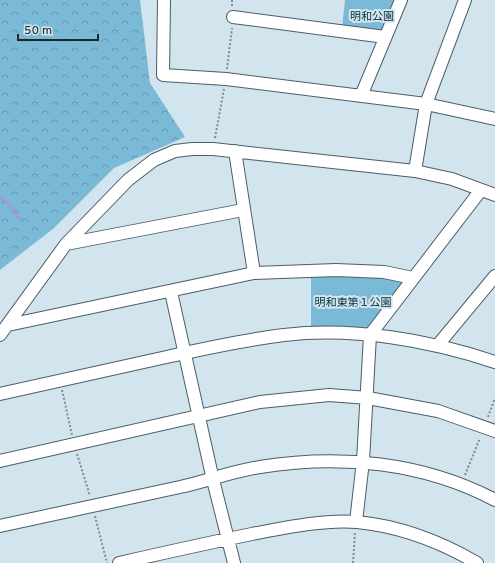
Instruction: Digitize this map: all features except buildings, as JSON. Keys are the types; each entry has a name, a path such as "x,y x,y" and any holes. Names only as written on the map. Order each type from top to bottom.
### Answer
{"street":[{"path":"164,0 163,74 226,79 494,114"},
{"path":"361,96 401,0"},
{"path":"414,171 426,104 465,0"},
{"path":"233,18 385,37"},
{"path":"0,335 66,244 128,180 154,160 175,151 192,149 235,151 414,171 452,178 495,195"},
{"path":"235,151 254,273"},
{"path":"356,522 368,398 370,335 481,190"},
{"path":"66,244 243,210"},
{"path":"8,325 171,292 254,273 336,270 384,272 413,278"},
{"path":"437,346 495,276"},
{"path":"171,292 213,480 234,563"},
{"path":"0,394 185,353 285,335 332,333 370,335 437,346 495,362"},
{"path":"0,461 260,402 330,395 368,398 438,411 490,429"},
{"path":"0,526 213,480 258,467 319,460 363,461 404,468 471,487 495,500"},
{"path":"119,563 228,539 310,524 356,522 393,528 455,550 477,563"}],"path":[{"path":"60,381 74,444 93,506 107,563"},
{"path":"462,484 490,429 495,398"},
{"path":"352,563 356,522"}],"green space":[{"path":"0,0 140,0 150,83 185,137 114,168 54,228 0,270"},
{"name":"明和公園","path":"345,0 396,0 382,33 342,28"},
{"name":"明和東第１公園","path":"311,274 365,274 405,280 366,331 311,328"}],"waterway":[{"path":"0,197 6,201 20,219"}]}
